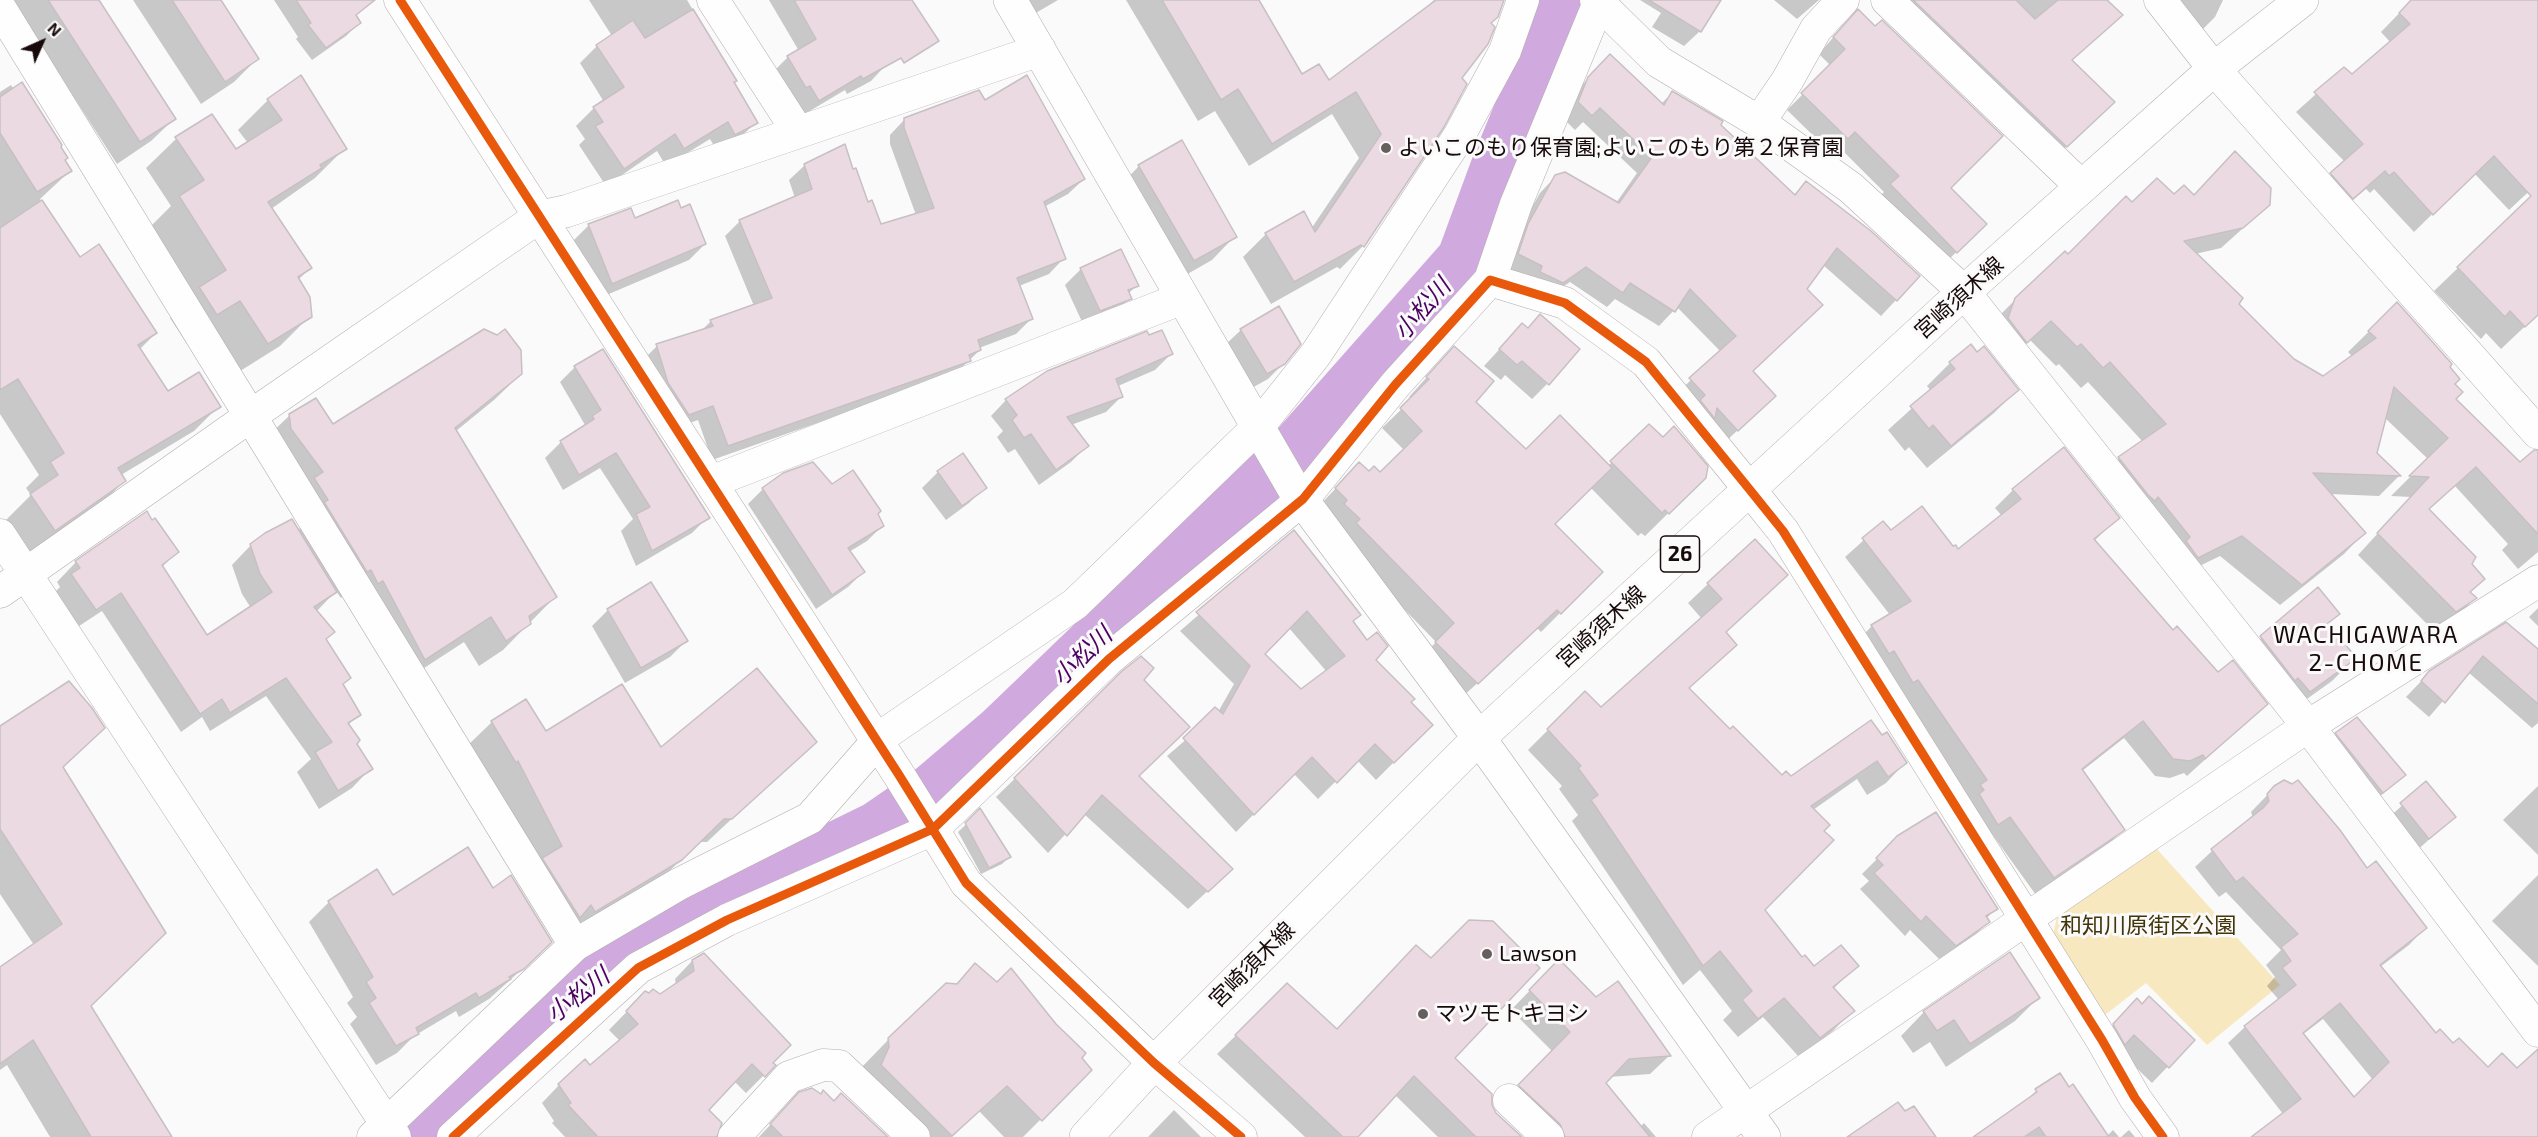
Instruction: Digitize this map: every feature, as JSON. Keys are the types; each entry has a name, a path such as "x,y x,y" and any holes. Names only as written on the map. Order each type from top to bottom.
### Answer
{"main road":[{"path":"1010,0 1299,494 1479,738 1764,1137"},
{"name":"宮崎須木線","path":"1086,1137 1154,1063 1479,738 1964,292 2214,69 2294,3"}],"street":[{"path":"400,0 878,741 966,883 1154,1063 1241,1137"},
{"path":"713,0 798,132"},
{"path":"0,535 385,1133 575,945 679,884 810,818 878,741 1074,604 1262,434 1459,136 1505,51 1523,0"},
{"path":"1759,122 1787,81 1816,29 1843,0"},
{"path":"1887,0 2082,187"},
{"path":"2160,0 2214,69 2538,433"},
{"path":"453,1137 638,968 727,920 933,829 1109,659 1299,494 1490,280 1516,204 1599,1 1659,62 1759,122 1851,188 1964,292 2308,726 2538,1031"},
{"path":"0,9 575,945"},
{"path":"0,592 539,217 567,211 1040,50"},
{"path":"1490,280 1565,303 1646,362 1783,531 2102,1040 2135,1098 2163,1137"},
{"path":"711,482 1183,298"},
{"path":"1708,1137 2308,726 2538,581"},
{"path":"734,1137 789,1077 823,1065 839,1066 914,1137"},
{"path":"1509,1100 1548,1137"}],"green space":[{"name":"和知川原街区公園","path":"2156,848 2280,985 2207,1045 2146,983 2105,1015 2053,935 2057,917"}],"building":[{"path":"48,0 99,0 176,119 140,142"},
{"path":"172,0 221,0 259,59 225,82"},
{"path":"296,0 375,0 356,15 361,23 326,48 308,25 311,23"},
{"path":"794,0 912,0 939,41 904,63 901,58 863,79 861,76 819,101 810,86 806,88 787,56 816,39"},
{"path":"1162,0 1259,0 1302,74 1319,64 1329,80 1436,0 1504,0 1498,17 1491,23 1495,27 1488,44 1462,78 1467,84 1444,127 1364,247 1361,245 1294,282 1265,233 1304,211 1315,232 1381,134 1356,92 1272,144 1238,89 1221,100"},
{"path":"1649,0 1721,0 1701,32"},
{"path":"1913,0 2016,0 2035,19 2058,0 2107,0 2123,15 2072,60 2115,102 2067,147"},
{"path":"2411,0 2538,0 2538,315 2525,327 2510,311 2505,317 2457,267 2531,196 2494,156 2433,215 2394,172 2389,176 2385,171 2353,199 2330,173 2363,144 2314,92 2344,67 2352,74 2410,24 2399,13"},
{"path":"693,9 737,81 734,82 758,123 735,135 728,122 684,149 675,134 624,169 595,126 603,122 593,107 624,87 596,45 633,20 645,38"},
{"path":"1858,9 1875,26 1882,20 2003,136 1951,188 1987,224 1957,253 1890,184 1899,176 1855,132 1848,139 1801,93 1845,49 1833,37"},
{"path":"1610,54 1664,105 1672,91 1723,121 1721,125 1795,195 1806,181 1871,231 1920,276 1897,301 1837,248 1807,289 1823,305 1753,371 1776,396 1738,431 1717,408 1715,419 1700,400 1705,395 1689,378 1736,336 1690,289 1675,312 1630,283 1623,293 1586,267 1563,283 1540,272 1542,266 1518,254 1528,224 1555,175 1565,172 1619,203 1652,157 1600,108 1592,116 1578,102 1588,77"},
{"path":"301,75 347,149 320,165 322,168 268,202 312,268 298,277 310,297 312,317 268,344 240,301 217,315 199,287 226,270 179,196 204,180 175,137 212,114 236,149 282,120 267,99"},
{"path":"1027,75 1085,179 1044,202 1066,259 1017,278 1033,319 978,340 981,350 969,355 971,361 728,446 713,406 689,415 668,383 656,344 713,326 710,320 772,298 739,220 812,189 804,164 845,144 853,169 856,168 868,202 872,200 881,224 934,208 904,128 904,118 979,90 985,100"},
{"path":"22,82 62,145 68,158 65,160 72,171 37,192 0,133 0,97"},
{"path":"1182,140 1237,237 1194,261 1138,165"},
{"path":"2235,151 2271,188 2270,205 2243,228 2184,241 2243,298 2239,304 2294,359 2323,376 2376,338 2368,331 2397,302 2452,364 2450,367 2460,379 2455,384 2463,392 2456,399 2520,462 2534,450 2538,450 2538,534 2476,467 2429,509 2476,557 2472,564 2485,579 2470,592 2477,598 2456,612 2377,533 2429,477 2409,476 2448,438 2394,387 2377,453 2401,476 2313,473 2366,533 2302,585 2242,536 2198,558 2186,541 2190,537 2158,497 2155,501 2148,495 2118,457 2166,424 2110,362 2103,368 2081,344 2077,347 2051,321 2027,343 2008,318 2015,298 2065,251 2068,254 2126,196 2132,202 2157,178 2174,194 2184,185 2194,195"},
{"path":"42,200 80,257 99,244 157,333 138,345 168,391 199,372 221,407 118,468 126,481 55,531 30,494 58,475 50,462 64,453 18,379 0,390 0,228"},
{"path":"678,200 681,208 690,204 706,244 612,284 588,224 631,208 635,218"},
{"path":"1121,249 1139,286 1128,290 1132,299 1100,311 1080,268"},
{"path":"1279,306 1301,344 1285,364 1267,374 1240,329"},
{"path":"1540,314 1580,349 1549,385 1522,361 1517,365 1499,349 1522,323 1528,328"},
{"path":"484,329 497,335 505,329 521,350 522,374 455,428 557,597 529,616 531,624 506,641 491,617 425,660 383,581 378,584 371,570 367,572 324,502 328,500 314,478 323,472 291,429 289,414 316,398 333,424"},
{"path":"1162,330 1173,354 1116,379 1123,397 1067,417 1089,446 1056,470 1031,434 1024,438 1012,420 1017,415 1005,399 1047,371 1147,331 1149,335"},
{"path":"1971,344 1977,352 1984,346 2019,390 1951,446 1933,425 1929,429 1910,406 1955,369 1949,362"},
{"path":"1454,346 1494,381 1476,402 1526,449 1560,415 1612,468 1555,524 1603,572 1561,614 1557,610 1478,684 1435,642 1454,623 1356,523 1360,519 1344,504 1347,500 1335,488 1359,462 1369,471 1374,466 1380,472 1422,431 1400,408 1429,379 1426,377"},
{"path":"603,349 710,518 652,551 636,514 650,507 616,453 579,475 560,441 594,419 592,416 601,410 574,366"},
{"path":"1649,424 1663,437 1674,426 1708,466 1706,478 1669,514 1665,510 1662,513 1610,461"},
{"path":"2064,447 2120,518 2094,539 2173,630 2177,626 2218,672 2233,660 2268,704 2205,759 2203,755 2190,761 2173,759 2143,721 2082,769 2125,830 2054,878 2010,817 1998,825 1979,794 1984,790 1980,785 1987,780 1918,680 1913,683 1894,651 1889,654 1871,625 1911,601 1862,538 1883,521 1891,530 1922,506 1953,546 1956,545 1958,549 2021,499 2012,489"},
{"path":"963,453 987,488 962,506 937,471"},
{"path":"813,462 832,484 853,470 881,511 878,514 884,526 848,548 865,572 832,595 762,488 783,473"},
{"path":"147,511 152,520 155,518 179,552 162,565 207,635 272,592 260,574 250,544 292,519 337,592 314,607 335,632 326,639 351,678 343,684 361,715 348,723 360,740 357,744 373,769 338,791 315,752 332,742 286,678 230,713 222,699 200,714 121,593 96,610 71,574 80,568 75,561"},
{"path":"1294,530 1361,615 1353,621 1367,640 1377,632 1388,646 1376,660 1415,699 1411,702 1433,725 1394,763 1375,744 1337,783 1312,757 1254,815 1183,738 1215,707 1223,714 1250,666 1196,612","holes":["1307,611 1345,656 1301,689 1265,654"]},
{"path":"1755,539 1788,575 1726,632 1737,645 1689,688 1730,729 1733,726 1782,775 1786,771 1791,776 1871,720 1882,735 1887,732 1907,763 1888,777 1877,761 1811,806 1830,825 1824,831 1834,840 1765,910 1802,957 1805,955 1814,966 1841,945 1859,966 1833,987 1855,1011 1820,1038 1784,998 1758,1019 1742,1000 1752,991 1720,951 1703,966 1591,800 1598,795 1578,768 1581,766 1547,729 1585,691 1601,707 1722,599 1707,583"},
{"path":"651,582 688,641 641,668 607,609"},
{"path":"2318,587 2340,614 2327,624 2357,658 2310,692 2298,678 2295,681 2260,636"},
{"path":"2506,622 2538,649 2538,704 2483,656 2445,703 2421,681 2429,671"},
{"path":"1141,656 1154,668 1144,680 1190,727 1139,776 1233,869 1208,892 1102,795 1067,836 1014,778 1121,672"},
{"path":"757,668 817,742 732,819 724,819 682,860 595,912 591,905 580,918 542,858 562,846 518,761 516,763 491,721 526,699 546,731 622,684 661,747"},
{"path":"69,681 92,708 105,728 63,767 166,933 91,1006 172,1137 91,1137 33,1040 0,1064 0,967 62,924 0,829 0,726"},
{"path":"2357,717 2406,775 2383,793 2335,733"},
{"path":"2284,780 2292,784 2298,780 2340,830 2367,868 2376,861 2427,928 2380,965 2436,1033 2440,1029 2453,1043 2459,1038 2488,1067 2502,1053 2517,1068 2538,1049 2538,1137 2251,1137 2301,1099 2244,1026 2296,985 2282,968 2291,961 2281,947 2298,934 2243,877 2236,882 2211,849 2263,808 2269,801 2267,794","holes":["2340,1003 2389,1062 2354,1097 2303,1033"]},
{"path":"2426,781 2456,817 2429,839 2400,803"},
{"path":"980,808 1011,857 989,868 965,823"},
{"path":"1936,812 1998,909 1986,916 1990,922 1956,946 1926,916 1921,922 1874,873 1883,865 1876,858 1897,836"},
{"path":"468,847 493,888 511,875 552,942 524,969 509,977 511,979 479,998 476,993 416,1028 419,1034 396,1046 369,1003 376,998 366,982 373,977 328,901 377,869 393,895"},
{"path":"1469,920 1493,921 1540,968 1455,1058 1492,1094 1492,1105 1496,1113 1522,1137 1476,1137 1414,1076 1358,1137 1343,1137 1235,1035 1287,983 1337,1029 1416,945 1431,958"},
{"path":"2010,952 2040,998 1970,1044 1954,1020 1937,1031 1923,1011"},
{"path":"704,953 791,1045 773,1063 776,1065 765,1077 752,1064 709,1110 722,1123 717,1137 598,1137 568,1105 571,1103 558,1084 585,1059 590,1065 638,1024 626,1011 645,991 649,993 653,989 660,994 694,971 692,960"},
{"path":"1559,959 1596,997 1618,981 1671,1056 1629,1059 1606,1083 1650,1137 1565,1137 1560,1124 1518,1085 1570,1032 1529,990"},
{"path":"975,963 997,982 1011,968 1056,1024 1086,1053 1082,1058 1092,1070 1042,1121 1007,1086 952,1136 881,1065 889,1047 888,1038 946,983 957,984"},
{"path":"2149,996 2195,1040 2169,1068 2134,1035 2125,1045 2113,1024 2137,998 2142,1004"},
{"path":"2060,1073 2069,1087 2073,1084 2109,1137 2046,1137 2039,1127 2024,1137 1973,1137 2037,1092 2035,1089"},
{"path":"812,1088 821,1094 823,1090 834,1101 841,1093 888,1137 783,1137 770,1124 799,1092"},
{"path":"1898,1102 1905,1111 1914,1106 1936,1137 1847,1137"}],"waterway":[{"name":"小松川","path":"416,1137 529,1034 630,954 879,829 934,791 1001,734 1297,450 1465,260 1497,173 1535,81 1559,0"}],"cycle path":[{"path":"400,0 899,775 966,883 1154,1063 1241,1137"},
{"path":"453,1137 638,968 727,920 933,829 1109,659 1303,499 1395,385 1490,280 1565,303 1646,362 1783,531 2102,1040 2135,1098 2163,1137"}],"place":[{"name":"よいこのもり保育園;よいこのもり第２保育園","path":"1386,148"},
{"name":"Lawson","path":"1487,954"},
{"name":"マツモトキヨシ","path":"1423,1014"}],"district":[{"name":"WACHIGAWARA 2-CHOME","path":"2366,649"}]}
